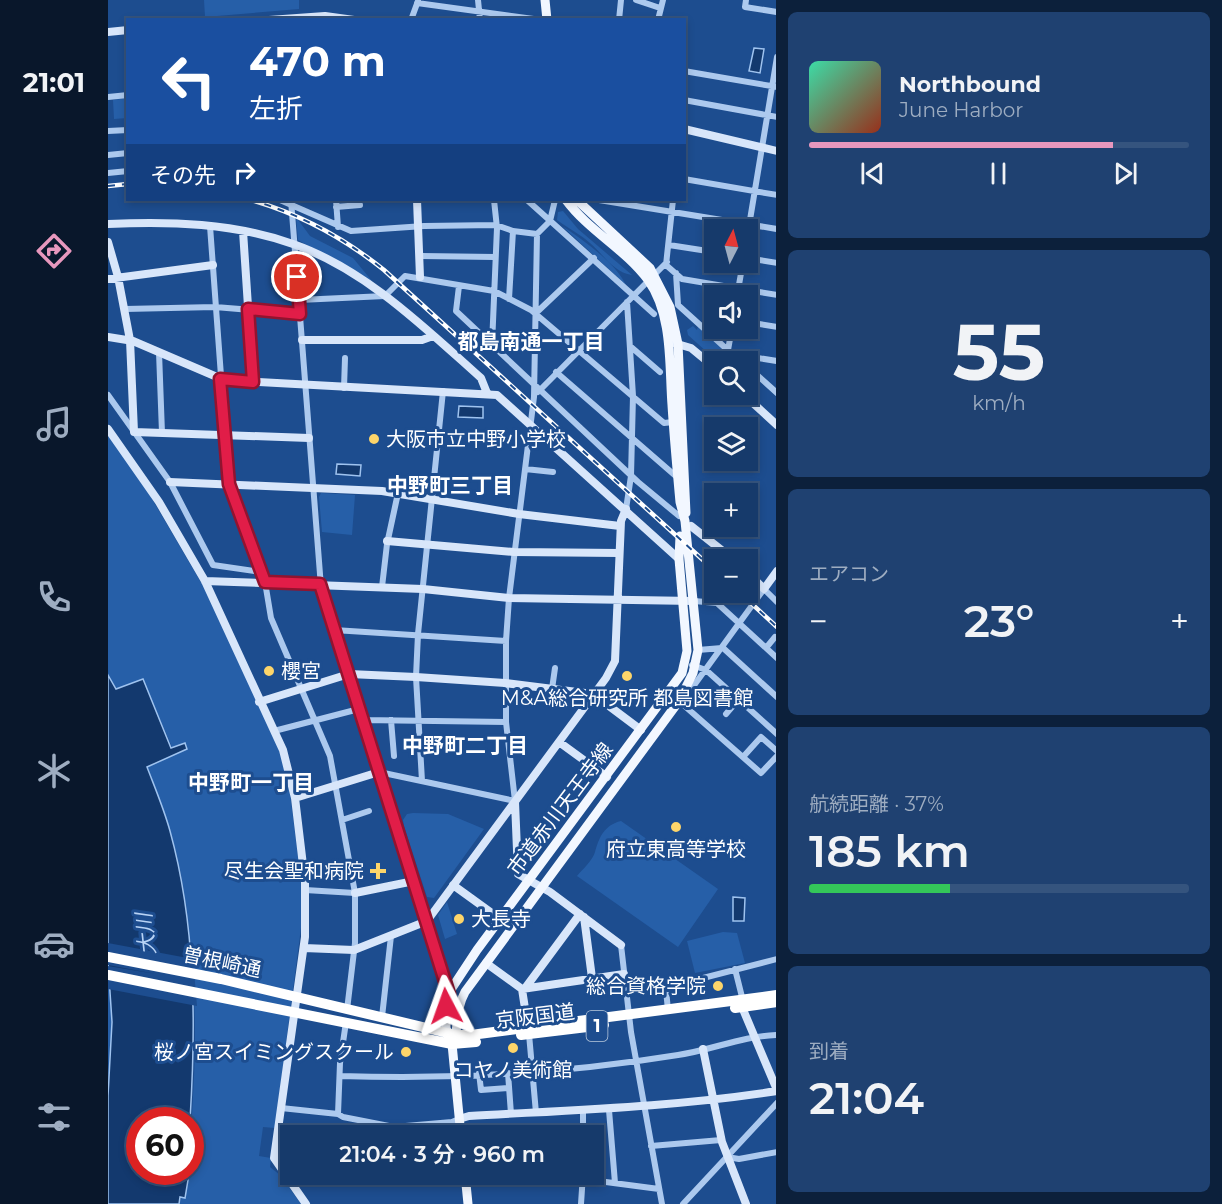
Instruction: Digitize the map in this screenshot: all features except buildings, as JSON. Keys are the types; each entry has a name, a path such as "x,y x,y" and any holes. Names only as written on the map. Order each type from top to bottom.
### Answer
{"highway":[{"name":"曽根崎通","path":"108,957 221,979 295,997"},
{"name":"曽根崎通","path":"108,975 264,1005"},
{"name":"京阪国道","path":"264,1005 346,1021 452,1037 528,1031 742,1004 776,995"},
{"name":"京阪国道","path":"295,997 382,1017 452,1037"},
{"name":"京阪国道","path":"629,1018 669,1011 776,1002"}],"main road":[{"path":"539,0 541,18"},
{"path":"545,0 547,18"},
{"path":"567,201 584,222 651,277 662,309 670,361 678,479 685,521 679,559 690,599"},
{"path":"579,201 588,212 633,250 670,307 680,346 685,521"},
{"name":"市道赤川天王寺線","path":"452,1037 460,1000 679,701 690,665 687,643 690,564 694,558 685,521"},
{"name":"市道赤川天王寺線","path":"460,1125 452,1037 446,1006 449,994 529,880 690,665 698,650 690,599"},
{"path":"466,1185 468,1204"}],"street":[{"path":"478,0 480,18"},
{"path":"619,18 621,0"},
{"path":"636,0 660,8"},
{"path":"658,18 663,0"},
{"path":"744,0 745,7 776,12"},
{"path":"412,18 418,1 527,18"},
{"path":"298,18 325,16 340,18"},
{"path":"108,32 126,30"},
{"path":"750,219 776,67"},
{"path":"686,70 774,87"},
{"path":"108,97 126,95"},
{"path":"686,100 776,117"},
{"path":"686,129 776,151"},
{"path":"108,131 126,130"},
{"path":"108,155 126,153"},
{"path":"108,173 126,171"},
{"path":"686,180 776,195"},
{"path":"417,201 421,256 420,277"},
{"path":"492,345 496,225 494,201"},
{"path":"528,201 654,314"},
{"path":"555,201 550,221 537,234 537,387 530,423 514,552 506,641 506,722 515,801 517,871 621,945 629,1018 662,1204"},
{"path":"606,201 719,219"},
{"path":"537,387 580,350 666,264 673,201"},
{"path":"291,202 338,227 351,231 496,225 513,231 537,234"},
{"path":"291,202 320,584 449,994"},
{"path":"338,227 336,203 360,205"},
{"path":"108,224 161,222 210,226 243,231 294,244 344,270 385,297 481,378 487,393"},
{"path":"210,226 229,484 265,582 271,618 330,756 355,893 354,950 347,1010"},
{"path":"758,226 776,229"},
{"path":"243,231 253,382"},
{"path":"509,299 513,231"},
{"path":"108,242 118,277 130,340 134,432"},
{"path":"669,244 704,250"},
{"path":"421,256 495,257"},
{"path":"536,313 594,258"},
{"path":"758,259 776,262"},
{"path":"666,264 682,279 708,285"},
{"path":"108,279 213,265"},
{"path":"676,273 678,305 729,351"},
{"path":"299,300 385,297 405,276 494,291 536,313 664,423 673,422"},
{"path":"459,286 456,311 632,476 720,549"},
{"path":"758,294 776,295"},
{"path":"304,948 354,950 427,921 615,664 620,526 626,509 632,476 633,396 627,302"},
{"path":"125,309 215,307 300,314"},
{"path":"758,324 776,327"},
{"path":"302,340 422,339 433,336"},
{"path":"666,336 704,361"},
{"path":"108,337 130,340 220,379 305,386 487,393 500,397 679,559"},
{"path":"630,346 660,372"},
{"path":"670,361 673,351 680,346"},
{"path":"159,352 162,433"},
{"path":"758,357 776,361"},
{"path":"344,388 345,358"},
{"path":"556,372 678,479"},
{"path":"758,376 776,392"},
{"path":"422,781 416,677 418,634 443,392"},
{"path":"108,395 170,482 213,565 261,572"},
{"path":"755,405 776,424"},
{"path":"108,429 159,502 205,581 285,754 295,798 305,890 304,948 295,997 296,1011 274,1158 306,1204"},
{"path":"134,432 309,438"},
{"path":"525,469 553,472"},
{"path":"170,482 313,487 398,493 519,514 620,526"},
{"path":"382,587 387,541 398,493"},
{"path":"387,541 514,552 619,553"},
{"path":"776,572 706,670 687,695 679,701 761,773 776,755"},
{"path":"205,581 423,589 509,598 690,599 717,603 776,657"},
{"path":"758,583 776,601"},
{"path":"334,630 506,641"},
{"path":"766,648 775,637"},
{"path":"698,650 722,648 776,696"},
{"path":"690,665 706,670 776,733"},
{"path":"552,689 555,668"},
{"path":"260,702 349,674 506,683 594,694 641,730"},
{"path":"726,714 738,700"},
{"path":"274,731 360,709"},
{"path":"363,720 506,722"},
{"path":"391,720 394,756"},
{"path":"743,757 761,737 776,753"},
{"path":"559,742 606,777"},
{"path":"295,798 379,772 515,801"},
{"path":"342,820 369,811"},
{"path":"305,890 355,893 414,881"},
{"path":"453,885 501,920"},
{"path":"582,916 592,978"},
{"path":"537,1113 535,1072 524,988 582,916"},
{"path":"382,1017 391,936"},
{"path":"669,1011 666,990 668,987 776,959"},
{"path":"486,963 524,988 624,974"},
{"path":"735,969 742,1004 776,1089"},
{"path":"339,1114 340,1076 346,1021"},
{"path":"340,1076 423,1079 479,1073 535,1072 680,1055 754,1035 776,1035"},
{"path":"703,1049 726,1158 746,1204"},
{"path":"479,1073 481,1090 508,1088"},
{"path":"508,1073 511,1114"},
{"path":"281,1108 339,1114 343,1117 394,1127 452,1122 469,1116 609,1110 714,1101 776,1091"},
{"path":"683,1204 776,1104"},
{"path":"583,1110 583,1125"},
{"path":"609,1110 615,1184"},
{"path":"651,1146 722,1140"},
{"path":"726,1158 732,1156 739,1159 776,1152"},
{"path":"604,1182 659,1189"},
{"path":"581,1204 582,1185"}],"shaded area":[{"path":"204,0 299,0 299,9 205,17"},
{"path":"126,98 126,118 114,119 113,100"},
{"path":"563,211 578,229 632,275 614,267 595,247 557,220 558,212"},
{"path":"296,217 310,236 353,258 372,281 298,240"},
{"path":"562,226 606,260 626,285"},
{"path":"693,326 697,330 698,326 704,331 704,339 713,339 726,351 706,351 688,335 687,330"},
{"path":"108,435 148,492 206,591 281,754 290,793 301,881 302,920 275,1128 263,1127 259,1156 271,1158 270,1167 280,1175 280,1185 287,1185 301,1204 179,1204 185,1185 204,1185 204,1107 192,1107 194,987 190,932 182,877 164,812 147,767 175,754 143,680 116,689 108,675"},
{"path":"321,493 355,495 352,535 322,532 319,497"},
{"path":"407,814 448,814 484,829 434,898 427,897 404,826 403,820"},
{"path":"621,821 718,889 678,947 577,876 594,855 598,842 606,829"},
{"path":"447,902 457,934 445,939 438,915"},
{"path":"723,932 737,933 745,963 695,973 687,941"},
{"path":"108,962 112,1022 108,1096"}],"water":[{"path":"754,48 764,49 760,73 749,71"},
{"path":"459,406 483,407 483,418 458,417"},
{"path":"337,464 361,465 360,476 336,474"},
{"name":"大川","path":"108,675 116,689 143,679 171,748 185,743 187,749 147,767 170,831 185,902 193,1011 191,1107 126,1107 126,1185 187,1185 185,1198 180,1197 179,1204 108,1204 108,1096 112,1022 108,962"},
{"path":"733,897 745,898 744,921 733,921"}],"pier":[{"path":"108,943 193,959 197,1006 108,989 108,966 156,974 108,965"}],"railway":[{"path":"108,186 126,184"},
{"path":"254,201 287,212 321,228 384,270 704,561"},
{"path":"751,603 776,626"}],"place":[{"name":"大阪市立中野小学校","path":"374,439"},
{"name":"櫻宮","path":"269,671"},
{"name":"M&A総合研究所 都島図書館","path":"627,676"},
{"name":"府立東高等学校","path":"676,827"},
{"name":"尽生会聖和病院","path":"378,871"},
{"name":"大長寺","path":"459,919"},
{"name":"総合資格学院","path":"718,986"},
{"name":"コヤノ美術館","path":"513,1048"},
{"name":"桜ノ宮スイミングスクール","path":"406,1052"}],"district":[{"name":"都島南通一丁目","path":"531,342"},
{"name":"中野町三丁目","path":"450,486"},
{"name":"中野町二丁目","path":"465,746"},
{"name":"中野町一丁目","path":"251,783"}],"route":[{"path":"297,277 300,314 248,309 253,382 220,379 229,484 265,582 320,584 449,994 446,1006"}]}
